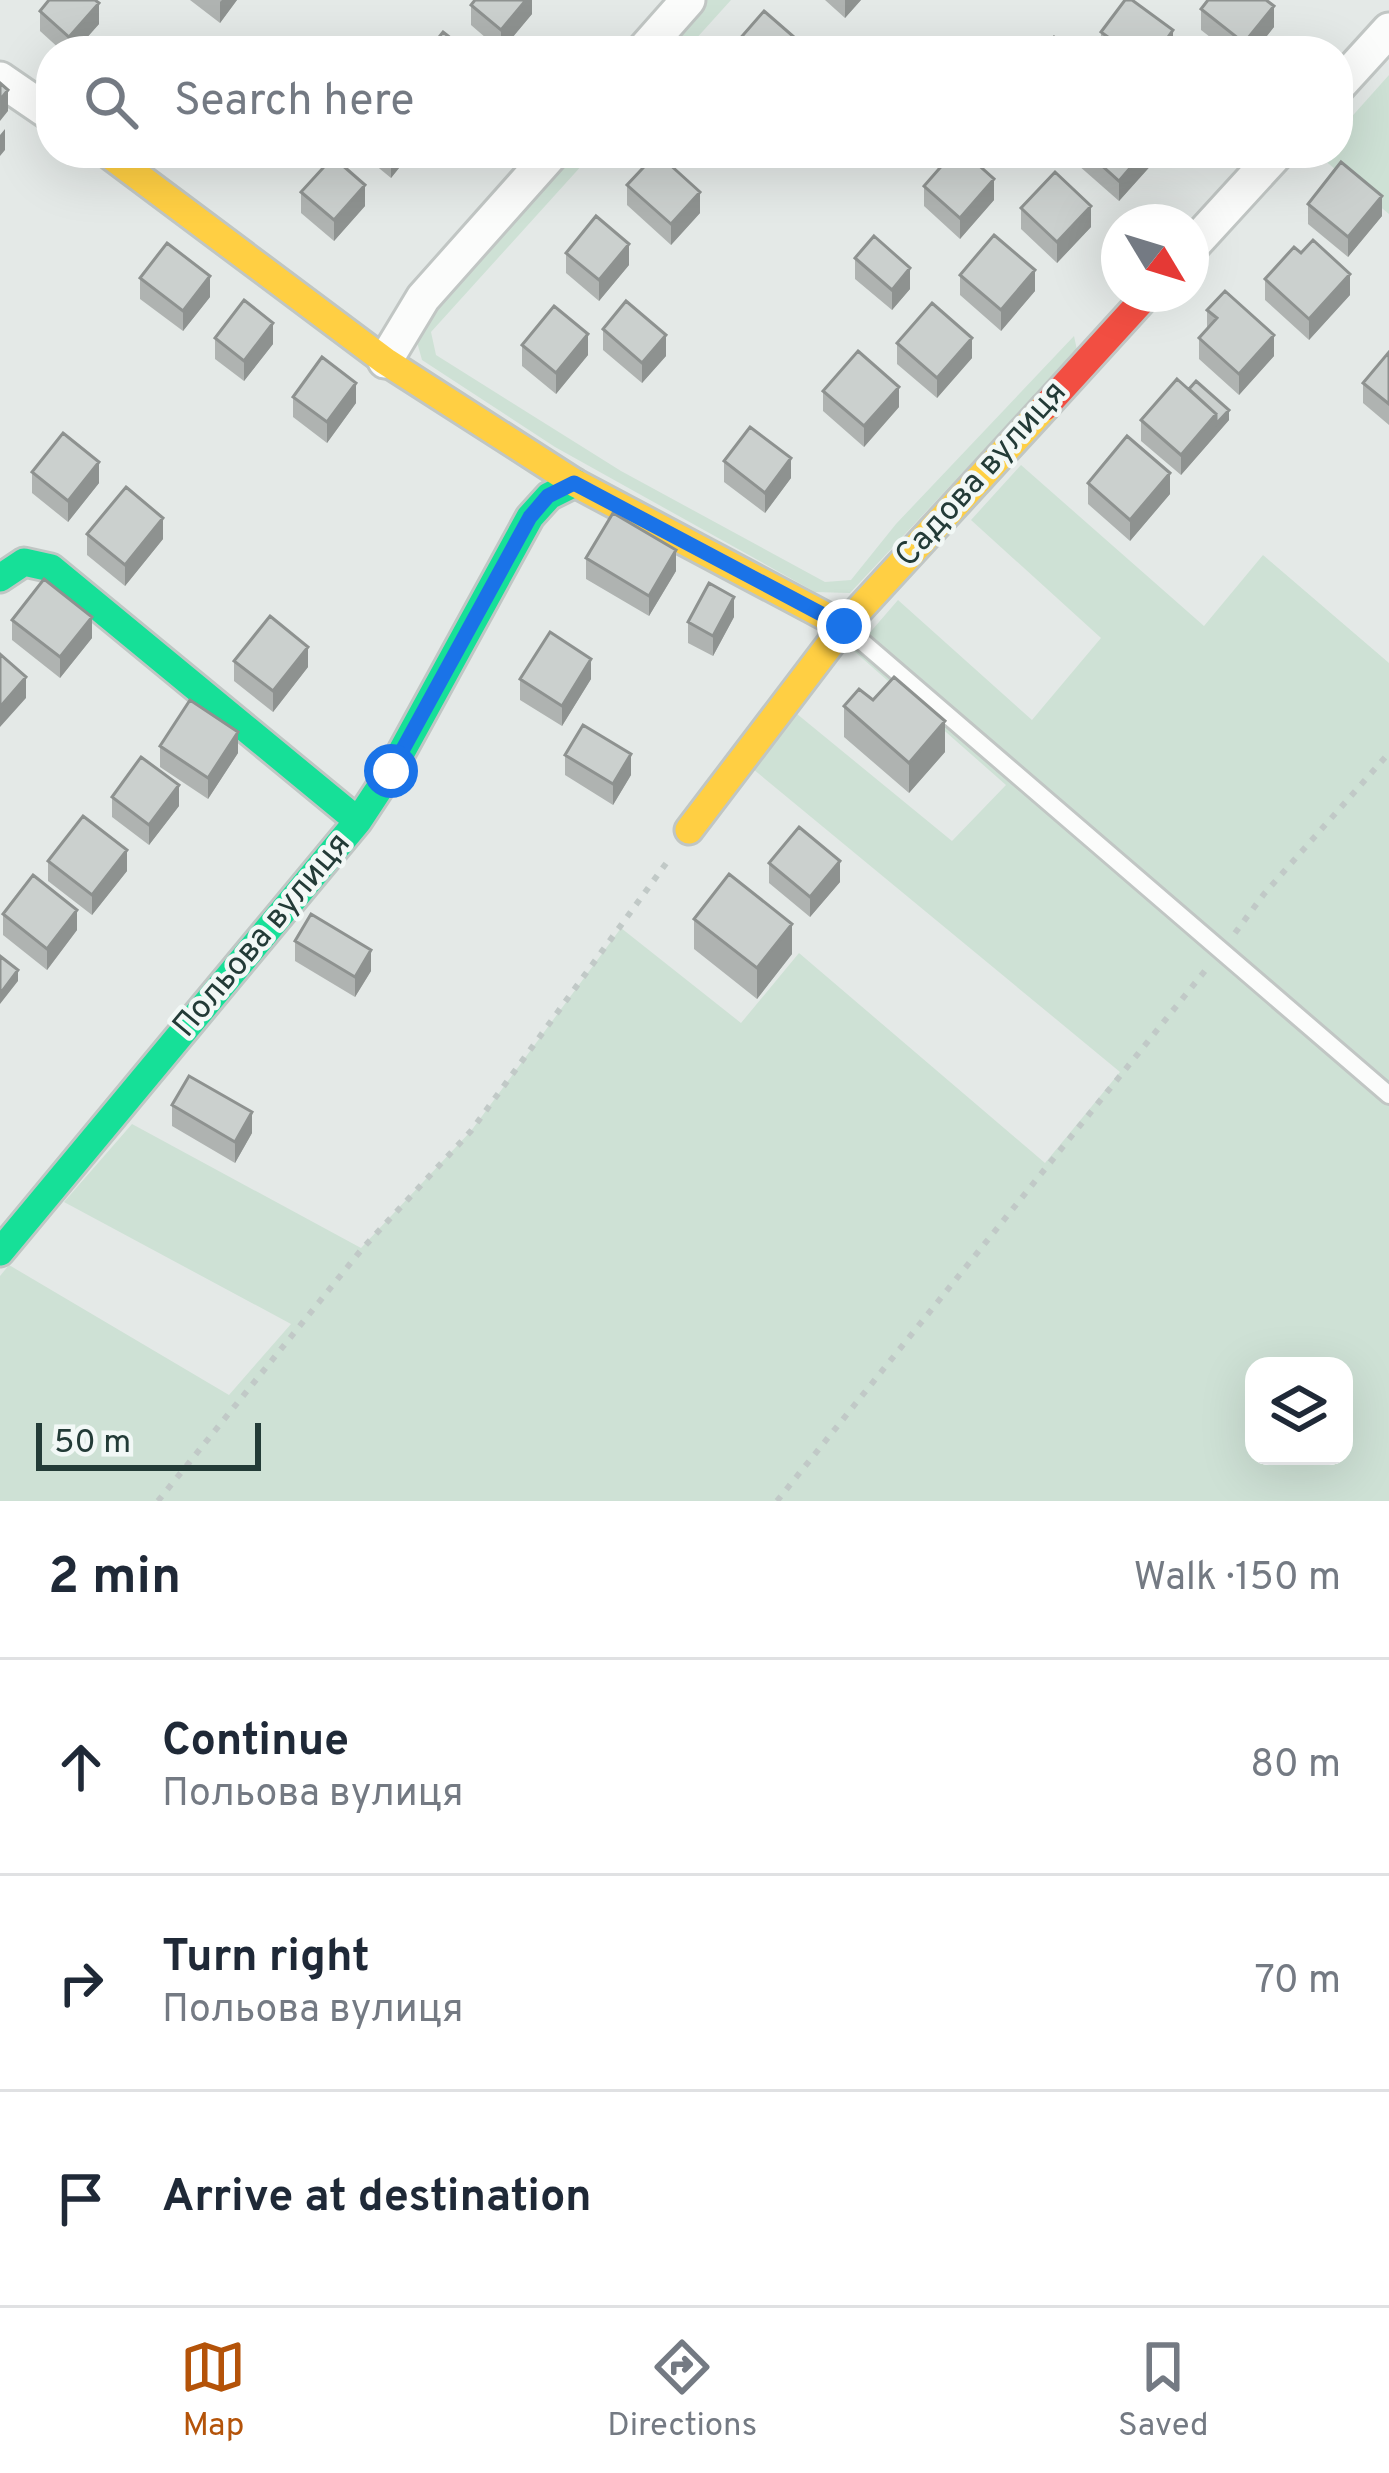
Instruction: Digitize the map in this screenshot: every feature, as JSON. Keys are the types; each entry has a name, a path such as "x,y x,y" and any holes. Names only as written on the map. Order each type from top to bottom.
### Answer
{"street":[{"path":"656,36 688,0"},
{"path":"1353,70 1389,30"},
{"path":"0,79 36,104"},
{"path":"127,168 385,361 574,483 844,626"},
{"path":"385,361 424,298 539,168"},
{"path":"1209,227 1263,168"},
{"name":"Садова вулиця","path":"689,830 844,626 1132,312"},
{"name":"Польова вулиця","path":"0,1252 358,821 391,771 530,517 548,496 574,483"},
{"path":"0,578 23,561 51,568 358,821"}],"lane":[{"path":"844,626 1389,1095"}],"path":[{"path":"777,1501 1264,894 1389,753"},
{"path":"158,1501 362,1249 471,1131 689,830"}],"green space":[{"path":"707,0 731,0 699,36 675,36"},
{"path":"1389,75 1389,214 1334,168 1353,168 1353,115"},
{"path":"554,168 579,168 431,332 436,355 621,471 825,582 851,580 896,524 1074,336 1077,350 850,593 815,592 555,447 422,360 417,342 425,311"},
{"path":"1021,465 1204,626 1263,555 1389,663 1389,1501 0,1501 0,1276 9,1265 229,1395 291,1324 64,1202 132,1124 361,1248 471,1131 621,928 741,1023 799,953 1045,1163 1120,1072 753,769 797,714 952,841 1006,785 854,651 898,600 1032,720 1101,638 971,520"}],"building":[{"path":"49,0 99,3 70,36 40,11"},
{"path":"475,0 526,0 501,30 471,5"},
{"path":"1125,0 1132,0 1173,30 1169,36 1106,36 1101,32"},
{"path":"1208,0 1266,0 1274,6 1250,36 1235,36 1201,9"},
{"path":"764,11 793,36 742,36"},
{"path":"323,168 346,168 365,185 334,220 301,192"},
{"path":"643,168 674,168 700,192 671,224 627,185"},
{"path":"940,168 982,168 994,179 960,218 924,186"},
{"path":"1105,168 1130,168 1119,181"},
{"path":"1336,168 1348,168 1382,196 1348,237 1308,204"},
{"path":"1055,172 1091,206 1057,242 1021,208"},
{"path":"596,216 629,244 599,280 566,253"},
{"path":"994,235 1035,270 1001,310 960,275"},
{"path":"874,236 910,268 892,290 855,258"},
{"path":"1313,240 1350,274 1309,319 1265,279 1294,247 1301,253"},
{"path":"167,243 210,276 183,311 140,278"},
{"path":"1225,291 1274,335 1239,374 1199,338 1217,318 1209,308"},
{"path":"244,300 273,323 244,361 215,338"},
{"path":"626,301 666,335 642,363 603,329"},
{"path":"932,303 972,338 937,378 897,343"},
{"path":"554,306 588,334 556,373 522,345"},
{"path":"858,351 899,387 864,426 823,391"},
{"path":"1389,352 1389,404 1363,383"},
{"path":"322,357 356,383 327,422 293,397"},
{"path":"1177,379 1216,414 1181,455 1141,420"},
{"path":"1196,381 1229,410 1216,424 1216,414 1189,389"},
{"path":"750,427 791,458 765,493 724,461"},
{"path":"63,433 99,462 68,501 32,472"},
{"path":"1127,436 1170,473 1130,520 1088,483"},
{"path":"126,487 163,518 125,565 87,534"},
{"path":"613,513 676,550 649,596 586,558"},
{"path":"44,579 92,617 60,657 12,620"},
{"path":"709,583 734,597 713,636 688,622"},
{"path":"270,616 308,647 273,691 234,661"},
{"path":"550,632 591,659 562,706 520,679"},
{"path":"0,654 26,677 0,707"},
{"path":"894,677 945,721 909,763 844,706 859,689 873,700"},
{"path":"190,700 238,732 208,778 160,746"},
{"path":"583,725 631,754 613,784 565,755"},
{"path":"141,757 179,785 149,825 112,797"},
{"path":"83,816 127,850 92,895 48,861"},
{"path":"799,827 840,861 810,897 769,863"},
{"path":"729,874 792,924 757,968 694,919"},
{"path":"33,875 77,910 47,949 3,914"},
{"path":"311,914 371,950 355,977 295,941"},
{"path":"0,956 18,970 0,994"},
{"path":"189,1076 252,1112 235,1142 172,1105"}],"traffic: fast":[{"path":"0,1252 358,821 391,771 530,517 549,496 575,483"},
{"path":"0,578 24,562 51,568 358,821"}],"traffic: slow":[{"path":"127,168 385,361 575,483 844,626"},
{"path":"689,830 844,626 1045,407"}],"traffic: jam":[{"path":"1045,407 1132,312"}],"route":[{"path":"391,771 530,517 548,496 574,483 844,626"}]}
